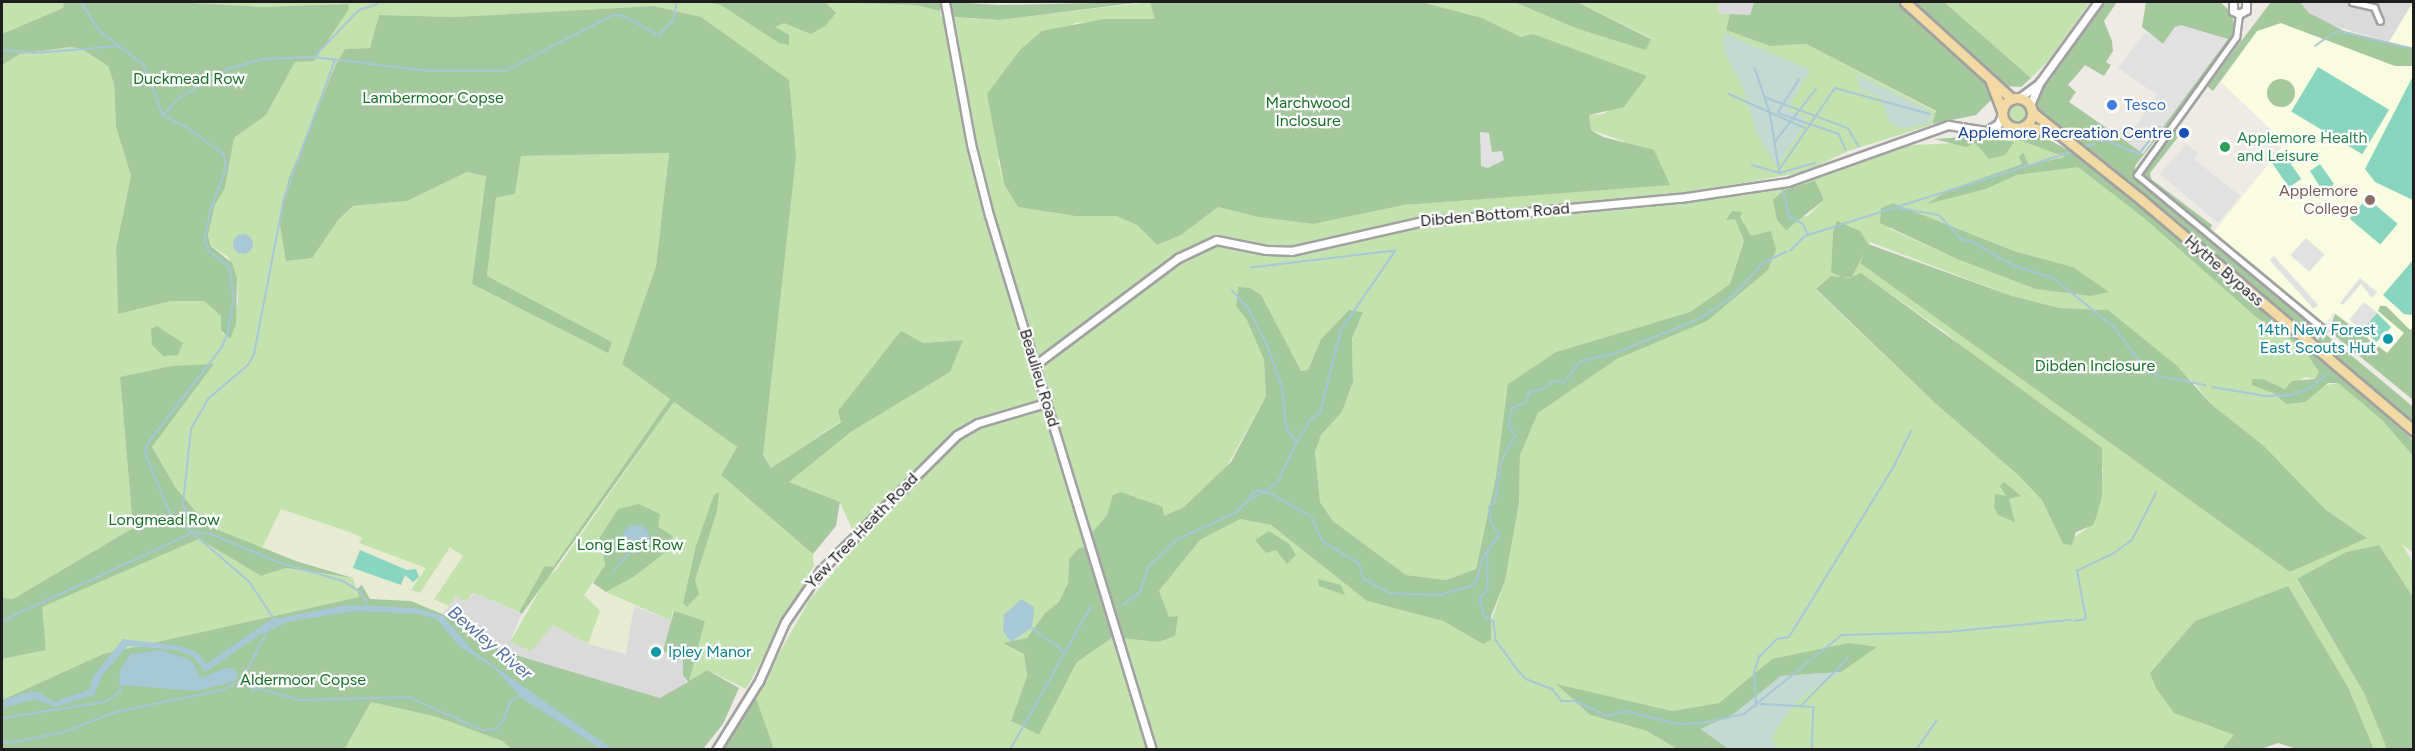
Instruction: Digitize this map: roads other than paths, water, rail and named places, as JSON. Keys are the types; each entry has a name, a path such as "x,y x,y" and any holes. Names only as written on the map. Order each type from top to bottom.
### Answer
{"main road":[{"path":"1905,2 1990,80 2016,98 2002,113"},
{"path":"1990,80 2008,125 2021,127 2031,109"},
{"name":"Hythe Bypass","path":"2016,98 2414,431"},
{"name":"Hythe Bypass","path":"2021,127 2060,135"}],"street":[{"name":"Beaulieu Road","path":"945,2 978,175 1152,750"},
{"path":"2031,109 2040,82 2098,2"},
{"path":"2232,2 2231,9 2239,14"},
{"path":"2239,14 2246,10 2247,2"},
{"path":"2352,2 2374,7 2380,21"},
{"path":"2239,14 2236,37 2138,170 2139,180 2323,329"},
{"path":"2016,98 2040,82"},
{"path":"1988,130 1996,126 2002,113"},
{"name":"Dibden Bottom Road","path":"1035,365 1170,264 1199,245 1216,240 1266,250 1291,251 1419,222 1680,198 1788,182 1948,125 2008,133 2021,127"},
{"name":"Yew Tree Heath Road","path":"716,750 759,681 785,622 829,562 957,435 978,423 1046,403"}],"waterway":[{"path":"81,2 100,31 144,65 163,115 185,126 223,153 225,158 226,170 211,210 205,241 209,251 230,267 234,298 229,331 222,348 147,445 146,455 171,514 249,581 275,620"},
{"path":"314,57 428,71 505,71 613,15 623,16 659,35 673,21 677,2"},
{"path":"730,2 781,2"},
{"path":"164,114 181,97 228,69 263,59 314,57 359,10 377,4"},
{"path":"2333,34 2338,31 2414,49"},
{"path":"2315,46 2328,37"},
{"path":"2,50 34,53 120,46"},
{"path":"193,528 183,504 191,429 208,399 248,365 254,354 284,198 335,60"},
{"path":"1755,68 1770,112 1780,173 1816,163"},
{"path":"1778,112 1799,80"},
{"path":"1779,170 1835,88 1930,114"},
{"path":"1774,143 1816,89"},
{"path":"1729,94 1805,128"},
{"path":"1765,97 1848,128 1859,146"},
{"path":"1778,113 1839,134 1846,150"},
{"path":"2101,142 2106,140 2139,154 2160,127"},
{"path":"2084,147 2095,144"},
{"path":"1790,251 1805,236 2074,151"},
{"path":"1752,165 1780,173"},
{"path":"1783,189 1789,216 1803,224 1808,234"},
{"path":"1899,208 1939,215 1961,239 1973,242 2013,265 2055,279 2114,327 2138,359 2159,376 2205,385"},
{"path":"1232,290 1249,309 1267,344 1282,386 1287,429 1297,442 1310,420 1320,413 1341,330 1395,251 1251,268"},
{"path":"1123,605 1140,592 1148,567 1178,539 1235,513 1250,499 1263,493 1270,493 1312,517 1323,542 1359,563 1364,579 1390,593 1439,595 1469,587 1477,581 1482,560 1499,535 1491,523 1489,507 1495,503 1501,462 1515,436 1509,425 1512,408 1526,403 1529,392 1543,389 1554,381 1564,382 1581,361 1613,354 1701,318 1733,296 1762,264 1786,252"},
{"path":"2212,387 2265,396 2290,395 2309,389 2327,374"},
{"path":"1756,706 1754,673 1759,657 1777,639 1789,637 1894,466 1911,431"},
{"path":"1250,498 1253,492 1268,490 1279,480 1296,443"},
{"path":"2074,621 2086,619 2077,571 2114,553 2132,540 2156,493"},
{"path":"2,621 195,532 211,534 278,562 343,581 362,593 368,606"},
{"path":"614,570 631,551"},
{"path":"1488,552 1488,589 1480,599 1484,615 1494,622 1496,640 1517,669 1526,679 1552,689 1562,701 1575,701 1608,716 1626,711 1678,724 1703,723 1744,714 1842,635 1947,632 2070,620"},
{"path":"1010,750 1091,606"},
{"path":"1031,627 1064,651"},
{"path":"2,740 9,743 64,732 116,712 223,690 242,680 268,630"},
{"path":"1801,706 1848,658"},
{"path":"252,692 257,684"},
{"path":"2,718 105,702 120,692 121,686"},
{"path":"249,686 301,700 409,697 482,730 496,729 504,719 510,702 521,695"},
{"path":"1761,704 1814,707 1812,750"},
{"path":"1916,750 1936,721"}],"place":[{"name":"Tesco","path":"2112,105"},
{"name":"Applemore Recreation Centre","path":"2184,133"},
{"name":"Applemore Health and Leisure","path":"2225,147"},
{"name":"Applemore College","path":"2370,200"},
{"name":"14th New Forest East Scouts Hut","path":"2388,339"},
{"name":"Ipley Manor","path":"656,652"}],"park label":[{"name":"Duckmead Row","path":"189,79"},
{"name":"Lambermoor Copse","path":"433,98"},
{"name":"Marchwood Inclosure","path":"1308,112"},
{"name":"Dibden Inclosure","path":"2095,366"},
{"name":"Longmead Row","path":"164,520"},
{"name":"Long East Row","path":"630,545"},
{"name":"Aldermoor Copse","path":"303,680"}],"water label":[{"name":"Bewley River","path":"490,643"}]}
